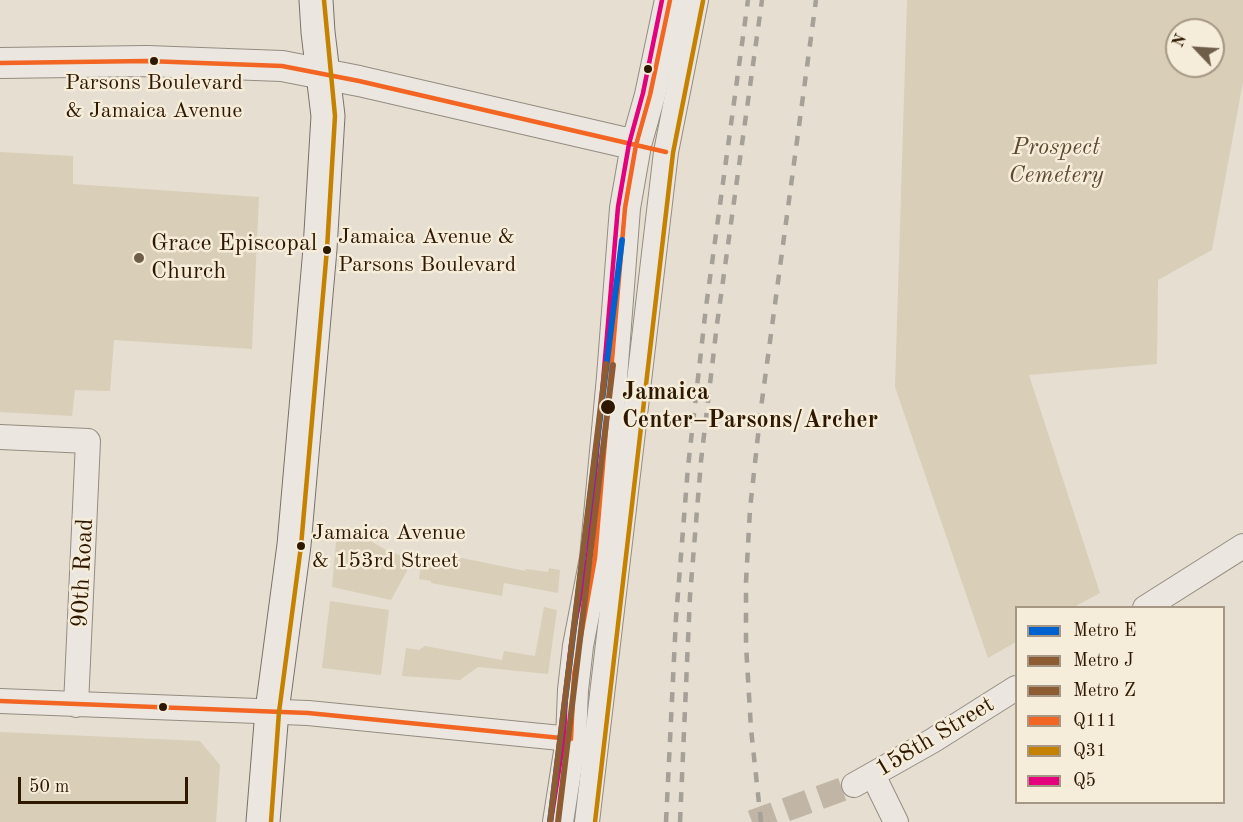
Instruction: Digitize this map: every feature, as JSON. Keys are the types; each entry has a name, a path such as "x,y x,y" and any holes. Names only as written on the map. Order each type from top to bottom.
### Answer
{"main road":[{"path":"263,822 272,711 294,545 320,249 328,116 316,0"}],"street":[{"path":"558,822 571,739 574,675 595,558 625,208 636,145 650,95 670,0"},
{"path":"587,822 666,152 696,0"},
{"path":"0,63 147,61 282,66 666,152"},
{"name":"90th Road","path":"0,437 88,441 76,705"},
{"path":"1148,606 1243,546"},
{"name":"158th Street","path":"896,822 863,780 1015,689"},
{"path":"0,701 308,713 571,739"}],"green space":[{"name":"Prospect Cemetery","path":"907,0 1243,0 1243,82 1212,250 1158,280 1157,364 1029,375 1100,593 1076,606 1015,606 1015,643 988,658 895,387"},
{"path":"0,152 73,156 73,184 259,197 252,349 114,340 110,391 75,390 72,416 0,412"},
{"path":"337,531 364,537 386,550 413,560 391,600 332,587"},
{"path":"422,557 444,560 462,558 525,571 526,569 548,572 549,568 560,570 558,593 504,583 502,596 431,583 431,581 419,579"},
{"path":"330,601 389,610 381,675 322,668"},
{"path":"544,607 557,610 548,674 478,667 460,680 402,676 406,648 419,650 425,646 502,660 504,651 535,656"},
{"path":"0,732 200,741 220,765 216,822 0,822"}],"tunnel":[{"path":"752,822 854,785"}],"railway":[{"path":"666,822 676,618 688,467 706,307 748,0"},
{"path":"680,822 690,596 701,461 717,324 762,0"},
{"path":"761,822 751,729 746,645 746,582 750,509 761,408 816,0"}],"metro line":[{"name":"E","path":"550,822 622,240"},
{"name":"J","path":"550,822 606,364"},
{"name":"Z","path":"558,822 613,365"}],"transit line":[{"name":"Q31","path":"271,822 279,712 301,546 327,249 335,116 324,0"},
{"name":"Q5","path":"551,821 564,738 571,645 588,557 618,207 629,144 643,93 662,0"},
{"name":"Q111","path":"571,739 574,675 595,558 625,208 636,145 650,95 670,0"},
{"name":"Q31","path":"595,822 673,153 703,1"},
{"name":"Q111","path":"0,63 147,61 282,66 359,81 666,152"},
{"name":"Q111","path":"0,701 308,713 571,739"}],"place":[{"name":"Parsons Boulevard & Jamaica Avenue","path":"154,61"},
{"name":"Jamaica Avenue & Parsons Boulevard","path":"327,250"},
{"name":"Grace Episcopal Church","path":"139,258"},
{"name":"Jamaica Center–Parsons/Archer","path":"608,407"},
{"name":"Jamaica Avenue & 153rd Street","path":"301,546"}]}
